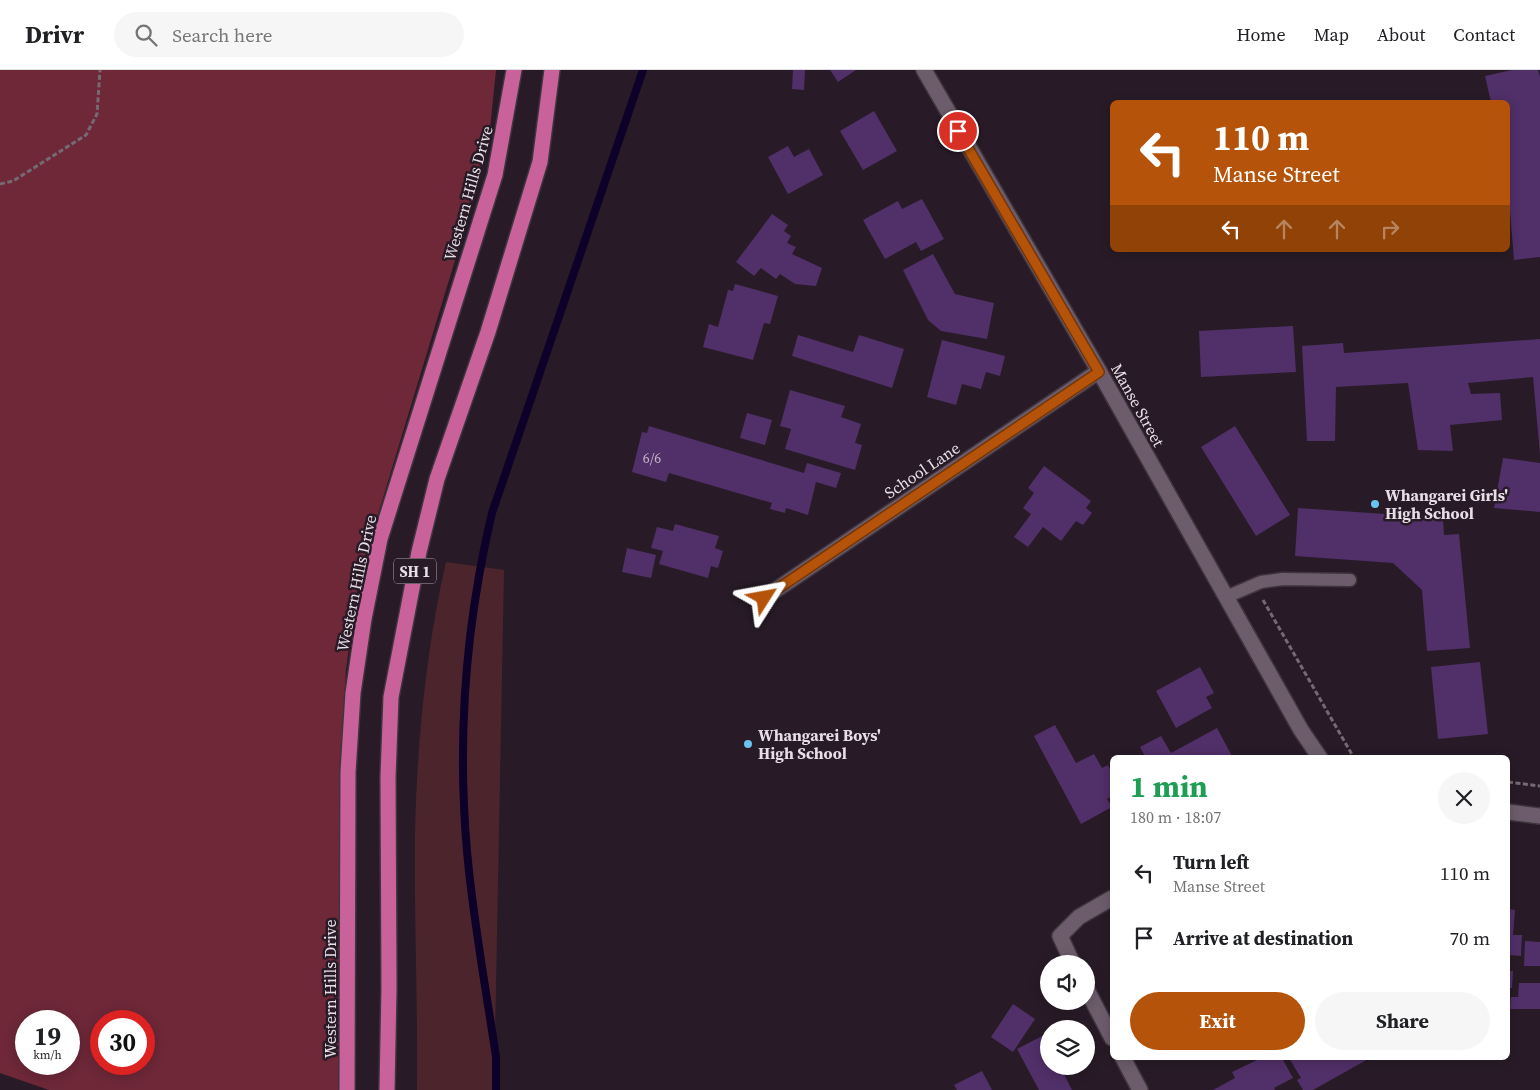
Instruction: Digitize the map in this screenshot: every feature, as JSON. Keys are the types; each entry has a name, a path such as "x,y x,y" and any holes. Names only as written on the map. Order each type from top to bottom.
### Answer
{"highway":[{"name":"Western Hills Drive","path":"347,1090 348,772 353,692 364,619 380,538 495,175 514,70"},
{"name":"SH 1","path":"386,1090 389,988 388,786 392,697 419,552 437,479 488,332 540,162 552,70"}],"street":[{"name":"Manse Street","path":"924,70 1099,372 1301,730 1318,755"},
{"name":"School Lane","path":"764,598 1099,372"},
{"path":"1510,812 1540,816"},
{"path":"1069,955 1060,936 1079,917 1110,899"},
{"path":"1095,1005 1110,1034"},
{"path":"1124,1060 1140,1090"}],"lane":[{"path":"1226,597 1256,584 1284,579 1350,580"}],"path":[{"path":"0,184 14,181 86,135 97,114 100,70"},
{"path":"1256,584 1352,755"},
{"path":"1510,782 1540,786"}],"shaded area":[{"path":"0,70 496,70 490,129 476,191 359,577 346,669 340,773 342,969 338,1090 49,1090 0,1073"},
{"path":"446,562 504,570 494,1090 417,1090 415,833 418,765 428,663"}],"building":[{"path":"793,70 805,70 804,90 792,89"},
{"path":"830,70 856,70 838,82"},
{"path":"1512,70 1538,70 1540,77 1540,257 1514,260 1510,211 1510,100 1491,100 1485,76"},
{"path":"874,111 897,151 863,170 840,131"},
{"path":"788,146 794,157 809,149 823,175 788,194 768,157"},
{"path":"922,199 944,239 921,251 916,242 885,259 863,220 898,201 902,209"},
{"path":"772,214 788,225 784,231 791,236 787,243 796,247 792,254 822,268 816,286 795,284 780,274 776,279 761,268 754,276 736,262"},
{"path":"933,254 955,294 994,303 987,339 941,331 928,320 903,270"},
{"path":"735,284 778,296 770,324 764,323 753,360 703,347 709,324 718,327 728,290 733,291"},
{"path":"1293,326 1296,372 1201,377 1199,331"},
{"path":"798,335 853,352 859,335 904,349 892,388 792,356"},
{"path":"1540,339 1540,454 1533,377 1468,383 1471,394 1500,393 1502,420 1450,425 1453,451 1418,450 1408,383 1336,387 1335,441 1307,441 1302,346 1343,343 1344,353"},
{"path":"942,340 1005,356 1000,376 986,372 981,389 962,384 956,405 927,397"},
{"path":"790,390 845,406 841,417 861,424 855,443 862,445 855,470 785,449 791,429 780,426"},
{"path":"747,413 772,420 765,445 740,438"},
{"path":"649,426 804,473 807,463 841,473 836,488 816,482 808,515 786,508 785,513 770,509 772,503 669,473 666,482 632,472 642,432 647,433"},
{"path":"1235,426 1290,515 1256,536 1201,447"},
{"path":"1503,458 1540,463 1540,512 1494,508"},
{"path":"1044,466 1091,501 1086,508 1092,513 1083,525 1076,521 1061,541 1043,527 1028,547 1014,537 1031,514 1023,508 1034,493 1028,488"},
{"path":"1298,508 1443,518 1444,535 1459,534 1470,648 1427,651 1422,590 1393,563 1295,556"},
{"path":"675,524 719,536 715,548 723,551 718,568 711,566 708,578 659,564 663,551 651,548 657,527 673,531"},
{"path":"627,548 656,555 651,578 622,572"},
{"path":"1480,662 1488,734 1438,739 1431,667"},
{"path":"1200,667 1214,693 1206,697 1212,708 1176,728 1156,691"},
{"path":"1055,725 1076,763 1094,754 1102,768 1108,765 1110,770 1110,797 1107,799 1110,808 1081,824 1034,736"},
{"path":"1217,728 1231,755 1144,755 1140,747 1161,736 1171,753"},
{"path":"1510,909 1515,910 1513,935 1522,935 1521,956 1510,955"},
{"path":"1525,941 1540,942 1540,966 1524,966"},
{"path":"1510,971 1513,971 1512,988 1510,988"},
{"path":"1519,983 1540,983 1540,1009 1510,1009 1511,997 1518,997"},
{"path":"1013,1004 1035,1019 1013,1052 991,1037"},
{"path":"1040,1037 1040,1075 1064,1075 1072,1090 1039,1090 1017,1049"},
{"path":"1257,1060 1283,1060 1293,1078 1274,1088 1275,1090 1213,1090 1235,1078 1232,1072"},
{"path":"1290,1060 1366,1060 1313,1090 1303,1090 1297,1080 1301,1078"},
{"path":"982,1071 992,1090 957,1090 954,1085"}],"waterway":[{"path":"496,1090 496,1057 473,903 464,809 463,766 466,681 476,596 492,513 643,70"}],"place":[{"name":"Whangarei Girls' High School","path":"1375,504"},
{"name":"Whangarei Boys' High School","path":"748,744"}],"route":[{"path":"764,598 1099,372 958,131"}]}
